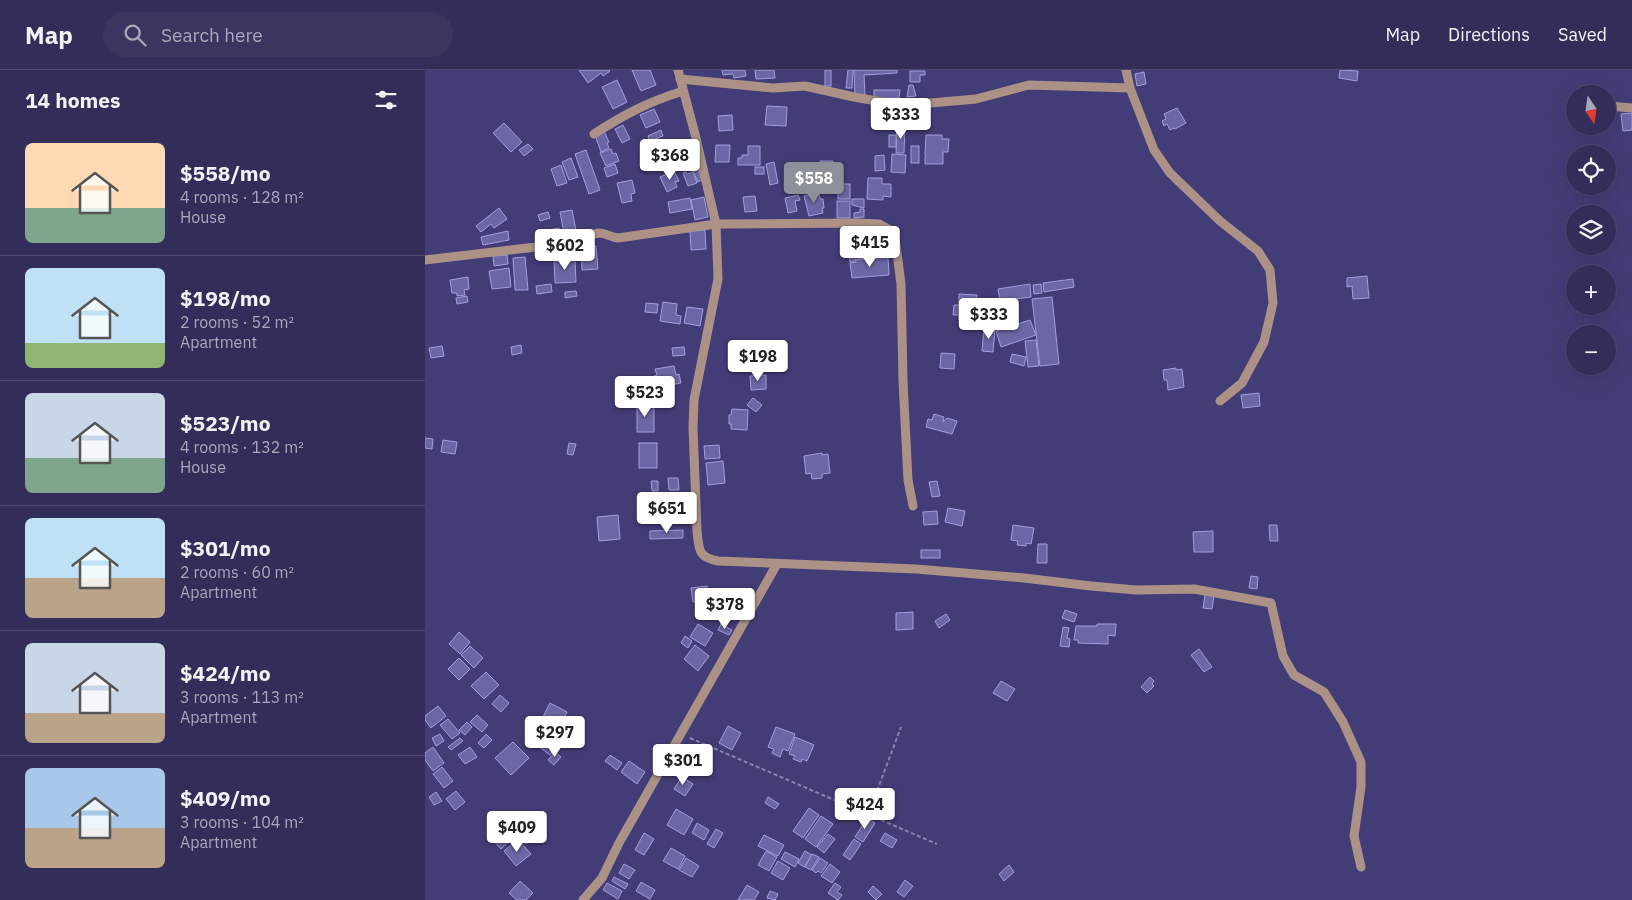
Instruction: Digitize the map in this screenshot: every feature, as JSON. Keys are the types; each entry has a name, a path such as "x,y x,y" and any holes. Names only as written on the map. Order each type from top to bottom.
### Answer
{"street":[{"path":"1126,70 1130,88 1154,150 1170,173 1220,221 1258,250 1270,270 1273,303 1265,342 1243,383 1221,401"},
{"path":"1130,88 1029,84 976,99 919,104 888,103 805,86 773,88 679,75 716,224 718,279 697,386 693,428 699,547 702,555 708,559 777,564 917,569 1136,590 1194,589 1271,603 1283,656 1294,675 1324,692 1343,722 1361,762 1361,787 1354,836 1361,867"},
{"path":"594,134 653,100 683,91"},
{"path":"1616,107 1632,108"},
{"path":"425,260 536,247 599,233 623,238 716,224 879,224 893,233 895,237 901,284 908,480 913,506"},
{"path":"583,900 602,878 619,844 777,564"}],"path":[{"path":"868,815 901,727"},
{"path":"681,734 937,844"}],"building":[{"path":"579,70 610,71 603,76 601,73 588,83"},
{"path":"632,70 650,70 656,85 641,91"},
{"path":"722,70 745,70 746,76 734,78 733,74 723,75"},
{"path":"755,70 774,70 775,78 756,79"},
{"path":"825,70 831,70 831,86 825,86"},
{"path":"848,70 853,70 852,88 846,88"},
{"path":"854,70 897,70 897,73 864,75 865,95 855,96"},
{"path":"1340,70 1358,71 1357,81 1339,78"},
{"path":"910,71 925,71 925,75 920,75 920,82 910,82"},
{"path":"1144,72 1146,84 1137,86 1135,74"},
{"path":"617,80 627,102 613,109 602,87"},
{"path":"909,85 913,85 916,96 907,97"},
{"path":"874,90 900,90 899,98 874,98"},
{"path":"767,106 787,107 786,126 765,125"},
{"path":"902,108 909,108 909,122 902,122"},
{"path":"1177,108 1186,123 1170,130 1167,124 1164,126 1162,121 1166,119 1164,114"},
{"path":"654,109 660,122 646,128 640,115"},
{"path":"1632,113 1632,130 1623,131 1621,114"},
{"path":"732,115 733,130 719,131 718,116"},
{"path":"504,123 522,142 511,152 493,133"},
{"path":"623,125 630,139 622,143 615,129"},
{"path":"897,126 905,126 904,153 896,153"},
{"path":"661,130 663,136 650,141 648,136"},
{"path":"604,131 609,142 607,143 609,148 601,152 595,135"},
{"path":"889,135 896,135 896,147 889,147"},
{"path":"926,135 942,135 942,139 949,139 948,152 943,152 943,164 925,164"},
{"path":"672,140 679,160 674,162 667,142"},
{"path":"528,144 533,149 524,156 519,150"},
{"path":"716,145 730,145 729,162 715,162"},
{"path":"748,146 760,146 760,165 738,165 738,158 742,158 742,155 748,155"},
{"path":"911,146 919,146 919,163 911,163"},
{"path":"611,149 613,154 616,153 619,161 606,166 600,153"},
{"path":"586,150 600,190 589,194 575,154"},
{"path":"892,154 906,155 905,173 891,172"},
{"path":"884,155 885,170 875,171 875,156"},
{"path":"671,156 673,164 661,168 659,160"},
{"path":"695,157 698,166 686,169 679,163"},
{"path":"571,158 578,177 569,180 562,162"},
{"path":"820,161 833,161 833,178 821,179"},
{"path":"774,162 778,183 770,185 766,164"},
{"path":"615,164 618,173 607,177 604,168"},
{"path":"561,165 567,183 557,186 551,169"},
{"path":"755,167 764,167 764,174 755,174"},
{"path":"698,169 702,180 698,182 693,171"},
{"path":"674,171 679,181 675,182 677,187 667,192 660,177"},
{"path":"686,172 687,174 693,172 697,183 688,186 683,173"},
{"path":"868,178 882,178 882,184 891,184 891,197 883,196 883,200 867,199"},
{"path":"632,180 635,193 631,194 632,201 622,203 617,183"},
{"path":"838,184 850,184 850,199 838,199"},
{"path":"819,193 820,199 823,199 823,213 809,216 804,196"},
{"path":"798,195 800,200 795,201 797,211 788,213 785,198"},
{"path":"755,196 757,211 745,212 743,197"},
{"path":"704,197 708,217 695,220 691,200"},
{"path":"690,198 692,209 670,213 668,202"},
{"path":"852,199 864,199 864,208 852,205"},
{"path":"837,201 850,201 850,218 837,218"},
{"path":"499,208 507,219 494,228 491,224 481,232 476,226"},
{"path":"860,209 864,209 864,217 854,218 854,213 860,212"},
{"path":"572,210 576,231 564,233 560,212"},
{"path":"548,212 550,218 540,221 538,215"},
{"path":"559,228 560,235 550,237 548,230"},
{"path":"705,230 706,249 691,250 690,231"},
{"path":"508,231 509,240 483,245 481,237"},
{"path":"870,234 870,244 874,244 875,250 853,251 852,235"},
{"path":"596,246 598,269 582,270 581,247"},
{"path":"866,252 867,258 850,262 849,254"},
{"path":"507,255 508,264 494,266 493,256"},
{"path":"525,257 528,290 515,290 513,258"},
{"path":"888,257 889,275 852,278 850,263 856,262 855,260"},
{"path":"575,259 576,282 555,283 554,260"},
{"path":"509,268 511,287 492,289 489,271"},
{"path":"1367,276 1369,298 1353,299 1352,286 1347,287 1347,278"},
{"path":"468,277 469,289 464,290 465,295 457,296 457,293 452,293 450,280"},
{"path":"1073,279 1074,287 1044,292 1043,283"},
{"path":"551,284 552,292 537,294 536,286"},
{"path":"1030,284 1031,297 1000,301 998,289"},
{"path":"1041,284 1042,293 1034,294 1033,285"},
{"path":"576,291 577,296 565,298 565,292"},
{"path":"959,294 977,295 976,305 979,305 979,321 959,320 959,315 953,315 954,305 959,305"},
{"path":"467,296 468,302 457,304 456,298"},
{"path":"1052,297 1059,364 1040,366 1032,299"},
{"path":"663,302 677,304 676,315 681,316 680,324 660,321"},
{"path":"646,303 658,304 657,313 645,312"},
{"path":"687,307 703,309 700,326 684,323"},
{"path":"990,309 999,310 997,322 989,322"},
{"path":"1030,320 1036,335 1001,347 996,331"},
{"path":"984,328 995,329 993,352 982,351"},
{"path":"1036,340 1039,366 1028,367 1025,341"},
{"path":"521,345 522,353 512,355 511,347"},
{"path":"442,346 444,356 431,358 429,348"},
{"path":"684,347 685,355 673,356 672,348"},
{"path":"941,353 955,354 954,369 940,368"},
{"path":"1012,354 1026,357 1024,366 1010,362"},
{"path":"674,366 676,375 679,374 681,383 664,389 664,386 654,388 652,381 655,380 654,376 657,375 655,369"},
{"path":"1176,368 1176,370 1182,369 1184,387 1168,390 1163,370"},
{"path":"766,375 766,389 751,390 750,376"},
{"path":"1259,393 1260,406 1243,408 1241,395"},
{"path":"753,398 762,405 756,412 747,405"},
{"path":"637,405 654,405 654,432 637,432"},
{"path":"732,409 748,410 747,430 731,429 729,415 731,415"},
{"path":"934,414 944,417 943,422 947,418 957,421 952,434 926,427 928,419 932,420"},
{"path":"425,438 433,439 432,449 425,448"},
{"path":"443,440 457,442 455,454 441,452"},
{"path":"569,443 576,444 573,455 567,454"},
{"path":"639,443 657,443 657,468 639,468"},
{"path":"719,445 720,458 705,459 704,446"},
{"path":"822,453 822,455 828,454 830,473 822,474 822,478 812,479 811,473 806,474 804,456"},
{"path":"723,461 725,483 708,485 706,463"},
{"path":"668,478 678,478 679,490 669,490"},
{"path":"651,481 658,481 658,491 652,491"},
{"path":"937,481 940,496 932,497 929,482"},
{"path":"948,508 965,511 962,526 945,522"},
{"path":"937,511 938,524 924,525 923,512"},
{"path":"618,515 620,539 599,541 597,517"},
{"path":"1013,525 1034,528 1031,544 1026,543 1026,546 1017,545 1018,541 1011,540"},
{"path":"1269,525 1277,525 1278,541 1270,541"},
{"path":"683,530 683,538 650,539 650,531"},
{"path":"1213,531 1213,552 1194,552 1193,532"},
{"path":"1038,544 1047,544 1047,563 1037,563"},
{"path":"921,550 940,550 940,558 921,558"},
{"path":"1251,576 1258,577 1257,589 1249,588"},
{"path":"707,586 709,600 693,602 691,588"},
{"path":"1205,595 1214,596 1212,609 1203,608"},
{"path":"1065,610 1077,614 1074,622 1062,618"},
{"path":"913,612 913,629 896,630 896,613"},
{"path":"946,614 950,620 939,628 935,621"},
{"path":"698,624 713,633 705,646 690,637"},
{"path":"721,624 732,630 729,635 718,630"},
{"path":"1097,624 1116,624 1115,636 1108,635 1108,644 1078,643 1078,640 1074,640 1076,626 1097,626"},
{"path":"1063,627 1069,628 1067,638 1070,639 1069,647 1060,646"},
{"path":"459,632 470,642 460,654 449,644"},
{"path":"685,636 692,641 688,648 681,643"},
{"path":"695,645 709,656 698,671 684,659"},
{"path":"470,646 483,658 474,668 461,655"},
{"path":"1199,649 1212,667 1204,672 1191,655"},
{"path":"459,658 470,669 459,680 448,669"},
{"path":"486,672 499,685 484,699 471,686"},
{"path":"1150,677 1154,681 1152,684 1154,686 1147,693 1141,687"},
{"path":"1001,681 1015,689 1007,701 993,693"},
{"path":"500,695 509,703 501,712 492,704"},
{"path":"550,703 567,712 559,728 542,719"},
{"path":"438,706 446,716 431,728 425,720 425,716"},
{"path":"477,715 488,725 482,732 470,722"},
{"path":"448,719 460,733 452,739 440,725"},
{"path":"467,722 472,727 465,735 459,730"},
{"path":"728,726 741,733 732,750 719,743"},
{"path":"776,727 795,734 788,751 783,749 780,757 772,753 774,749 768,747"},
{"path":"546,728 562,740 550,755 534,743"},
{"path":"440,734 444,741 436,746 432,738"},
{"path":"486,734 492,740 484,748 478,743"},
{"path":"795,737 814,745 807,761 802,759 801,762 793,759 795,756 789,754"},
{"path":"460,738 463,741 451,750 448,747"},
{"path":"513,742 529,758 511,775 495,758"},
{"path":"433,747 444,763 433,771 425,760 425,753"},
{"path":"470,747 477,757 465,764 458,755"},
{"path":"555,752 561,757 554,765 548,760"},
{"path":"610,755 622,763 617,770 605,761"},
{"path":"629,761 645,772 637,784 621,772"},
{"path":"442,767 453,781 444,788 433,774"},
{"path":"682,777 693,784 685,796 674,789"},
{"path":"456,791 465,802 455,810 446,799"},
{"path":"436,792 442,801 434,805 429,797"},
{"path":"768,797 779,804 775,809 765,803"},
{"path":"809,808 819,815 803,838 793,831"},
{"path":"676,809 693,819 684,835 667,825"},
{"path":"821,816 833,824 816,847 805,839"},
{"path":"867,818 875,823 863,842 855,837"},
{"path":"697,823 709,830 704,840 692,833"},
{"path":"506,826 515,836 501,849 491,838"},
{"path":"716,829 723,833 714,848 707,844"},
{"path":"525,830 532,840 526,844 519,835"},
{"path":"644,833 654,839 644,855 635,850"},
{"path":"885,833 897,840 892,848 880,841"},
{"path":"828,834 835,839 824,853 817,847"},
{"path":"764,835 784,845 778,856 758,846"},
{"path":"518,839 531,854 516,866 504,851"},
{"path":"854,839 861,844 850,860 843,855"},
{"path":"671,848 685,856 678,869 663,861"},
{"path":"766,851 777,857 769,871 758,865"},
{"path":"805,851 812,855 804,867 798,863"},
{"path":"785,852 799,859 795,867 781,859"},
{"path":"812,854 819,857 811,870 805,867"},
{"path":"686,858 699,866 692,877 679,870"},
{"path":"820,858 828,863 821,873 818,871 816,873 812,870"},
{"path":"778,861 790,868 783,880 771,873"},
{"path":"624,864 635,870 629,879 619,873"},
{"path":"830,864 840,872 832,883 821,876"},
{"path":"1009,865 1014,872 1004,881 999,874"},
{"path":"614,877 628,884 625,889 612,881"},
{"path":"905,880 913,886 904,897 897,892"},
{"path":"520,881 533,893 526,900 517,900 509,893"},
{"path":"641,882 655,890 650,899 636,891"},
{"path":"607,883 622,891 618,899 603,890"},
{"path":"835,883 841,887 837,892 842,895 838,900 828,893"},
{"path":"747,885 759,892 754,900 738,900"},
{"path":"873,886 882,894 876,900 868,892"},
{"path":"770,891 778,894 775,900 767,898"}]}
